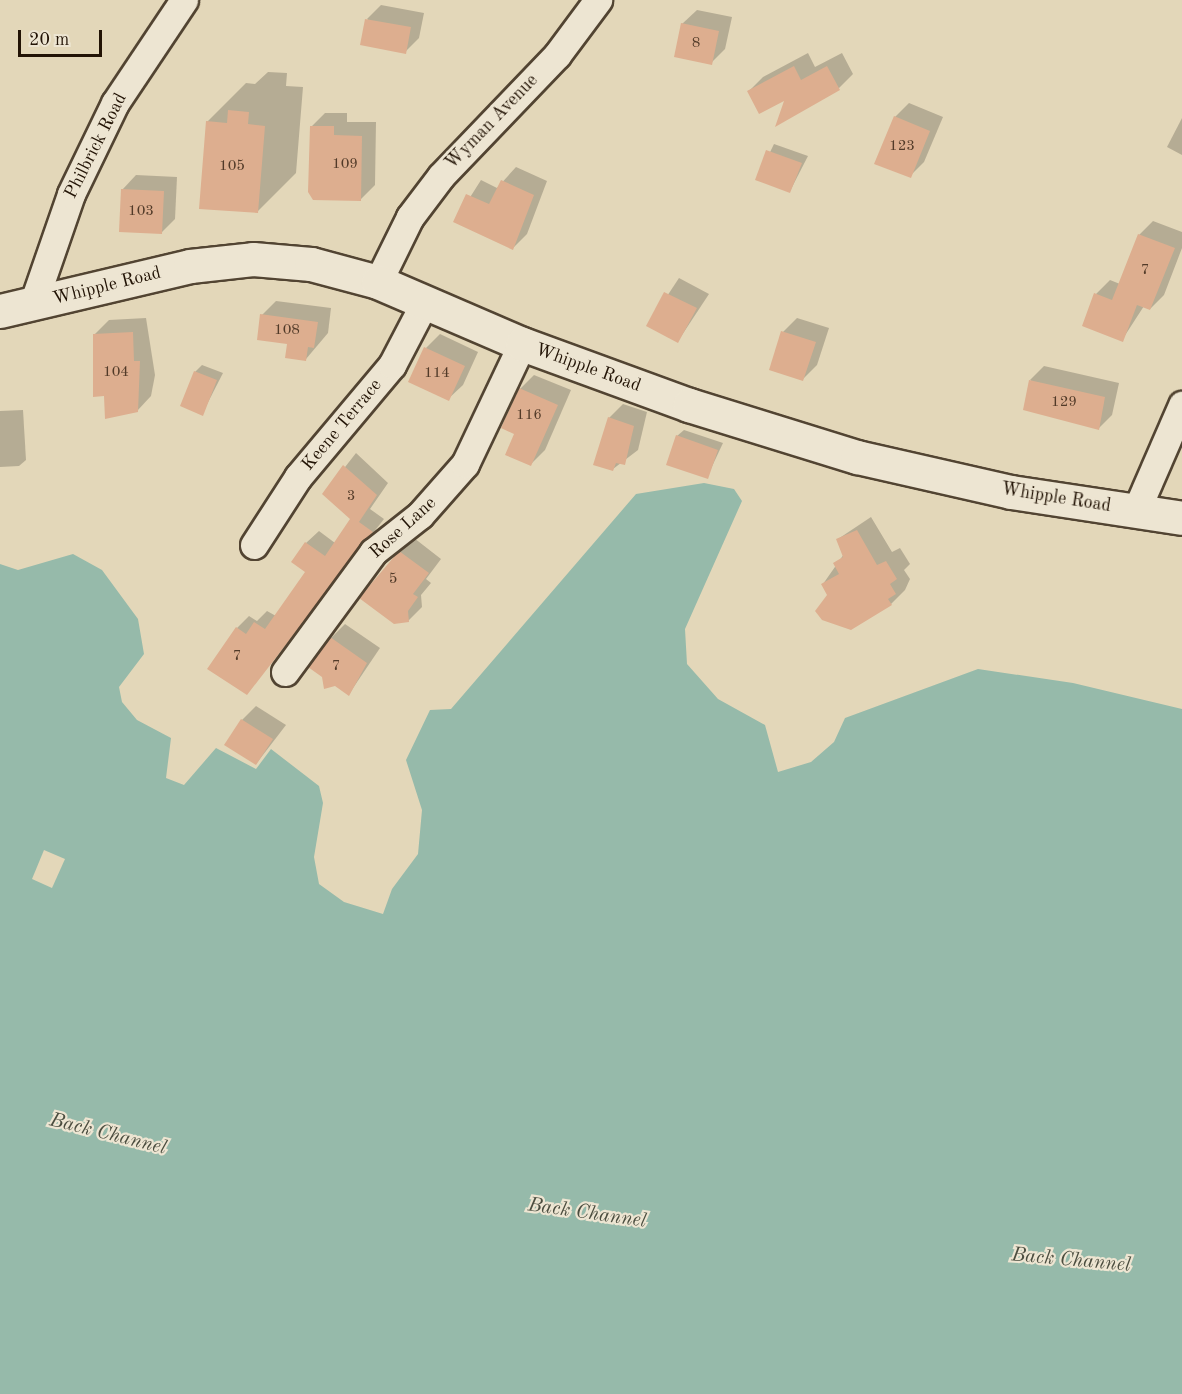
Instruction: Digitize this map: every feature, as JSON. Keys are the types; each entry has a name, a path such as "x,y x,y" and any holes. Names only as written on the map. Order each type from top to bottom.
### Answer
{"main road":[{"name":"Whipple Road","path":"0,311 190,266 253,259 311,264 378,282 522,344 689,405 857,457 1011,492 1182,518"}],"street":[{"name":"Philbrick Road","path":"33,304 70,194 115,103 184,0"},
{"name":"Wyman Avenue","path":"378,282 410,217 441,176 557,55 598,0"},
{"name":"Keene Terrace","path":"254,545 298,477 393,365 425,302"},
{"name":"Rose Lane","path":"285,672 373,552 420,515 465,464 522,344"},
{"path":"1136,511 1182,405"}],"water":[{"name":"Back Channel","path":"704,483 734,489 742,501 685,629 687,664 718,699 765,725 778,772 811,762 834,742 845,718 978,669 1073,683 1182,709 1182,1394 0,1394 0,564 18,570 73,554 102,570 138,619 144,654 119,687 122,702 137,720 171,738 166,778 184,785 216,748 256,769 271,749 319,786 323,803 314,857 319,884 344,902 383,914 392,889 418,854 422,810 406,760 430,710 451,709 636,494"}],"pier":[{"path":"44,850 65,859 52,888 32,879"}],"building":[{"path":"365,19 411,27 406,54 360,45"},
{"path":"681,23 719,31 712,65 674,57"},
{"path":"794,66 801,80 827,66 840,90 775,127 784,101 759,114 747,91"},
{"path":"228,110 249,112 248,124 265,126 258,213 199,209 206,121 227,123"},
{"path":"894,116 930,131 911,178 874,164"},
{"path":"310,126 334,126 334,135 362,136 361,201 313,200 308,192"},
{"path":"766,150 802,163 790,193 755,180"},
{"path":"501,180 534,195 513,250 453,222 466,194 489,204"},
{"path":"121,189 164,191 162,234 119,232"},
{"path":"1138,234 1175,248 1150,310 1137,305 1123,342 1082,326 1094,293 1112,300"},
{"path":"664,292 697,308 678,343 646,326"},
{"path":"260,314 318,322 314,348 308,347 306,361 285,358 287,344 257,340"},
{"path":"781,331 816,342 803,381 769,370"},
{"path":"133,332 134,361 140,361 138,412 105,419 104,396 93,397 93,334"},
{"path":"424,347 465,366 449,401 408,382"},
{"path":"194,371 217,380 203,416 180,406"},
{"path":"1029,380 1105,397 1099,430 1023,410"},
{"path":"519,388 558,405 531,466 505,455 514,434 501,428"},
{"path":"608,417 634,426 625,465 616,463 613,471 593,465"},
{"path":"676,435 718,450 708,479 666,465"},
{"path":"343,465 377,495 359,522 373,532 247,695 207,669 236,627 246,634 254,622 265,629 305,572 291,562 305,542 325,556 350,519 322,494"},
{"path":"857,530 877,565 886,561 897,579 890,584 896,594 888,599 892,605 851,630 822,620 815,611 827,595 821,584 839,574 833,563 843,557 836,539"},
{"path":"399,551 429,573 413,594 418,597 408,611 409,622 394,624 359,598"},
{"path":"330,637 367,663 349,696 335,686 324,689 322,677 308,667"},
{"path":"241,719 273,739 256,765 224,745"}]}
